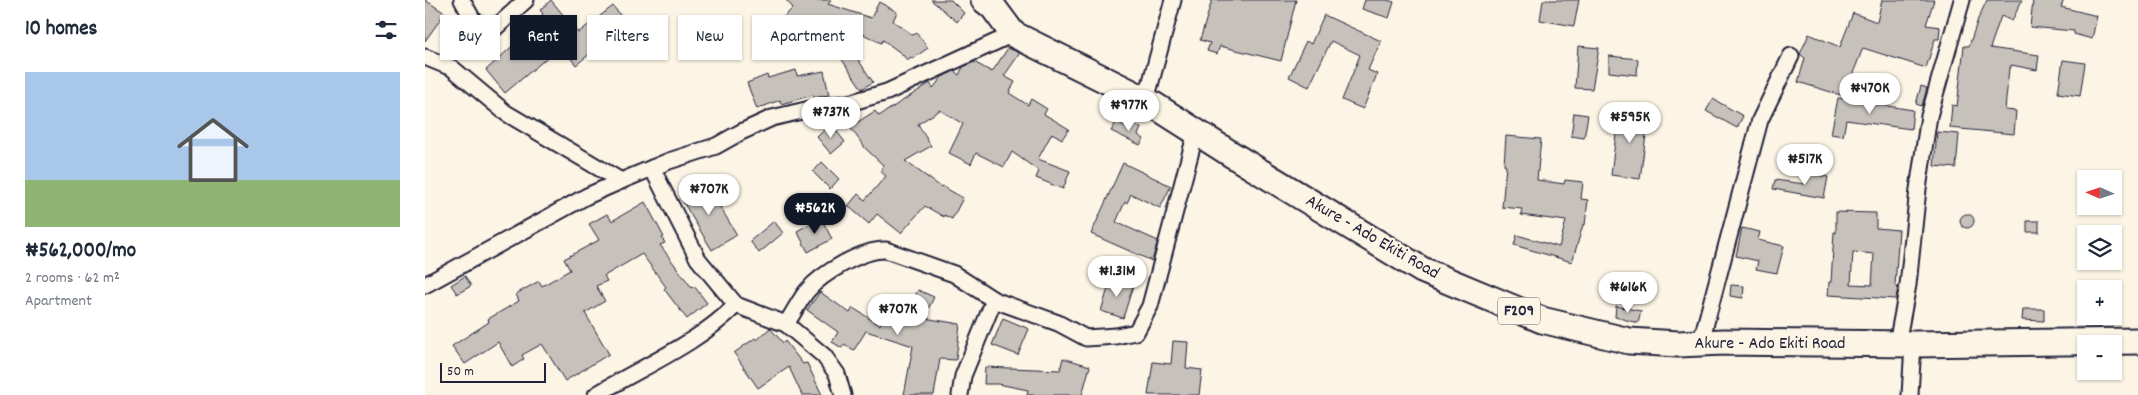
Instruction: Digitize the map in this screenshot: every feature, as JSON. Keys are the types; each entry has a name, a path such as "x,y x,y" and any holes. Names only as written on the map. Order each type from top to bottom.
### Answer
{"main road":[{"name":"Akure - Ado Ekiti Road","path":"984,0 993,7 1013,34 1145,100 1422,270 1542,320 1629,341 1701,344 1723,342 1905,344 2138,341"}],"street":[{"path":"462,0 473,20 493,30 526,0"},
{"path":"1145,100 1173,0"},
{"path":"1910,395 1905,344 1908,285 1918,189 1929,116 1962,0"},
{"path":"425,285 587,196 621,181 716,146 772,118 810,109 849,103 887,92 1013,34"},
{"path":"1701,344 1760,120 1791,56"},
{"path":"425,57 452,68 506,113 621,181"},
{"path":"786,324 807,290 841,264 875,249 886,250 954,274 994,300 1058,323 1086,338 1116,336 1136,332 1154,291 1196,132"},
{"path":"652,168 698,259 736,306 786,324 824,356 837,374 843,395"},
{"path":"960,395 963,376 994,300"},
{"path":"596,395 692,341 722,320 736,306"}],"building":[{"path":"425,0 445,13 440,15 440,20 425,41"},
{"path":"551,0 563,15 542,15 540,10"},
{"path":"786,0 831,0 828,4 862,15 786,15 793,8"},
{"path":"931,0 951,0 964,13 957,22"},
{"path":"1212,0 1296,0 1281,61 1220,46 1217,54 1207,51 1210,43 1200,40"},
{"path":"1365,0 1387,0 1394,2 1389,18 1362,9"},
{"path":"1543,0 1579,0 1574,26 1540,20"},
{"path":"1882,0 1934,0 1926,25 1940,27 1939,39 1935,39 1926,68 1863,48 1844,96 1798,82 1805,58 1800,54 1809,34 1840,47 1853,13 1877,22"},
{"path":"1987,0 2022,0 2012,21 2001,16 1990,48 2039,55 2037,70 2011,65 2011,68 2009,68 2005,110 2016,111 2014,134 1950,128 1952,105 1957,106 1964,46 1969,46"},
{"path":"2033,0 2064,0 2061,7 2097,16 2092,39 2074,34 2074,31 2030,27"},
{"path":"879,2 897,12 893,21 913,35 917,33 928,48 912,59 911,57 907,60 883,40 881,43 863,34 863,15 871,18"},
{"path":"613,6 620,15 601,15"},
{"path":"1324,15 1381,41 1368,70 1377,74 1363,109 1342,100 1360,55 1331,41 1309,87 1289,77 1306,41 1311,44"},
{"path":"587,26 587,56 576,65 572,60 577,60 577,32 578,33"},
{"path":"1578,46 1599,48 1592,89 1575,88"},
{"path":"510,48 510,60 544,60 505,93 486,70 497,60 500,60 500,57"},
{"path":"1008,48 1020,53 1004,76 1015,82 1009,93 1028,105 1031,99 1047,109 1044,114 1069,129 1062,139 1052,133 1038,159 1070,171 1063,189 1036,178 1039,171 1012,152 1004,167 976,153 971,164 949,153 963,124 940,110 918,124 931,146 905,161 941,187 963,198 952,219 944,215 944,217 925,206 901,233 877,214 869,224 848,206 858,194 865,200 886,176 880,171 884,166 865,148 850,127 875,111 879,116 930,83 933,88 942,77 954,71 959,75 963,67 974,62 992,72"},
{"path":"1609,56 1638,59 1637,75 1609,72"},
{"path":"842,60 858,60 873,82 862,89"},
{"path":"2063,60 2085,63 2080,96 2058,93"},
{"path":"796,70 797,76 824,71 829,95 814,98 813,95 781,104 780,100 757,109 747,83 767,75 768,78"},
{"path":"1921,86 1927,88 1922,106 1916,104"},
{"path":"1838,98 1913,110 1911,129 1846,120 1843,136 1831,134"},
{"path":"1713,99 1743,116 1737,128 1706,111"},
{"path":"1619,109 1649,113 1640,179 1611,175"},
{"path":"1574,113 1588,115 1584,138 1571,136"},
{"path":"1117,121 1126,127 1129,122 1141,128 1138,135 1144,139 1140,145 1111,131"},
{"path":"831,124 845,142 831,154 817,137"},
{"path":"1937,132 1959,134 1956,168 1934,166"},
{"path":"1506,136 1541,139 1537,180 1564,184 1565,180 1583,182 1581,199 1588,200 1585,225 1583,225 1572,262 1514,245 1517,235 1559,247 1566,221 1521,215 1522,209 1502,207 1506,166 1504,165"},
{"path":"822,162 839,179 830,189 813,172"},
{"path":"1123,163 1171,186 1160,208 1131,194 1127,203 1125,202 1116,222 1158,241 1152,261 1091,234"},
{"path":"1807,173 1828,177 1824,198 1773,189 1775,180 1805,184"},
{"path":"705,182 737,235 712,250 680,197"},
{"path":"812,195 822,207 811,216 801,203"},
{"path":"645,202 664,237 662,238 665,243 660,245 692,288 694,286 707,303 687,319 664,289 666,287 642,254 604,276 607,281 596,286 605,301 585,313 609,354 565,381 542,344 522,355 524,359 512,367 498,342 465,364 452,346 489,322 488,319 519,301 516,294 539,281 542,286 570,270 564,259 599,240 589,224 607,214 612,221"},
{"path":"1836,212 1876,213 1876,228 1899,230 1895,286 1898,287 1896,299 1828,295 1829,282 1831,282 1834,232 1836,233","holes":["1853,252 1874,254 1872,285 1851,284"]},
{"path":"1967,214 1972,216 1974,221 1972,226 1967,228 1962,226 1960,221 1962,216"},
{"path":"821,218 832,239 808,252 797,231"},
{"path":"774,221 783,233 759,253 750,241"},
{"path":"2027,221 2039,221 2039,232 2027,232"},
{"path":"1742,228 1760,232 1758,240 1784,246 1777,273 1756,269 1758,261 1736,256"},
{"path":"465,276 471,286 457,294 451,285"},
{"path":"1111,279 1133,286 1123,318 1101,311"},
{"path":"1731,285 1744,286 1743,298 1730,296"},
{"path":"918,290 934,297 924,318 960,324 956,360 940,359 934,395 904,395 913,346 866,331 854,350 844,344 842,348 832,342 838,332 807,310 820,292 850,313 853,308 880,325 884,311 905,317"},
{"path":"1616,306 1641,311 1638,323 1615,317"},
{"path":"2023,309 2044,309 2044,321 2022,320"},
{"path":"1003,318 1029,329 1018,355 992,345"},
{"path":"770,328 783,343 785,341 803,364 807,363 822,395 802,395 789,367 758,388 734,353 755,338 757,340"},
{"path":"1173,341 1188,342 1186,368 1202,370 1199,395 1148,395 1153,362 1171,364"},
{"path":"1063,358 1090,366 1082,395 1027,395 1028,390 998,384 984,384 985,367 1060,370"}]}
